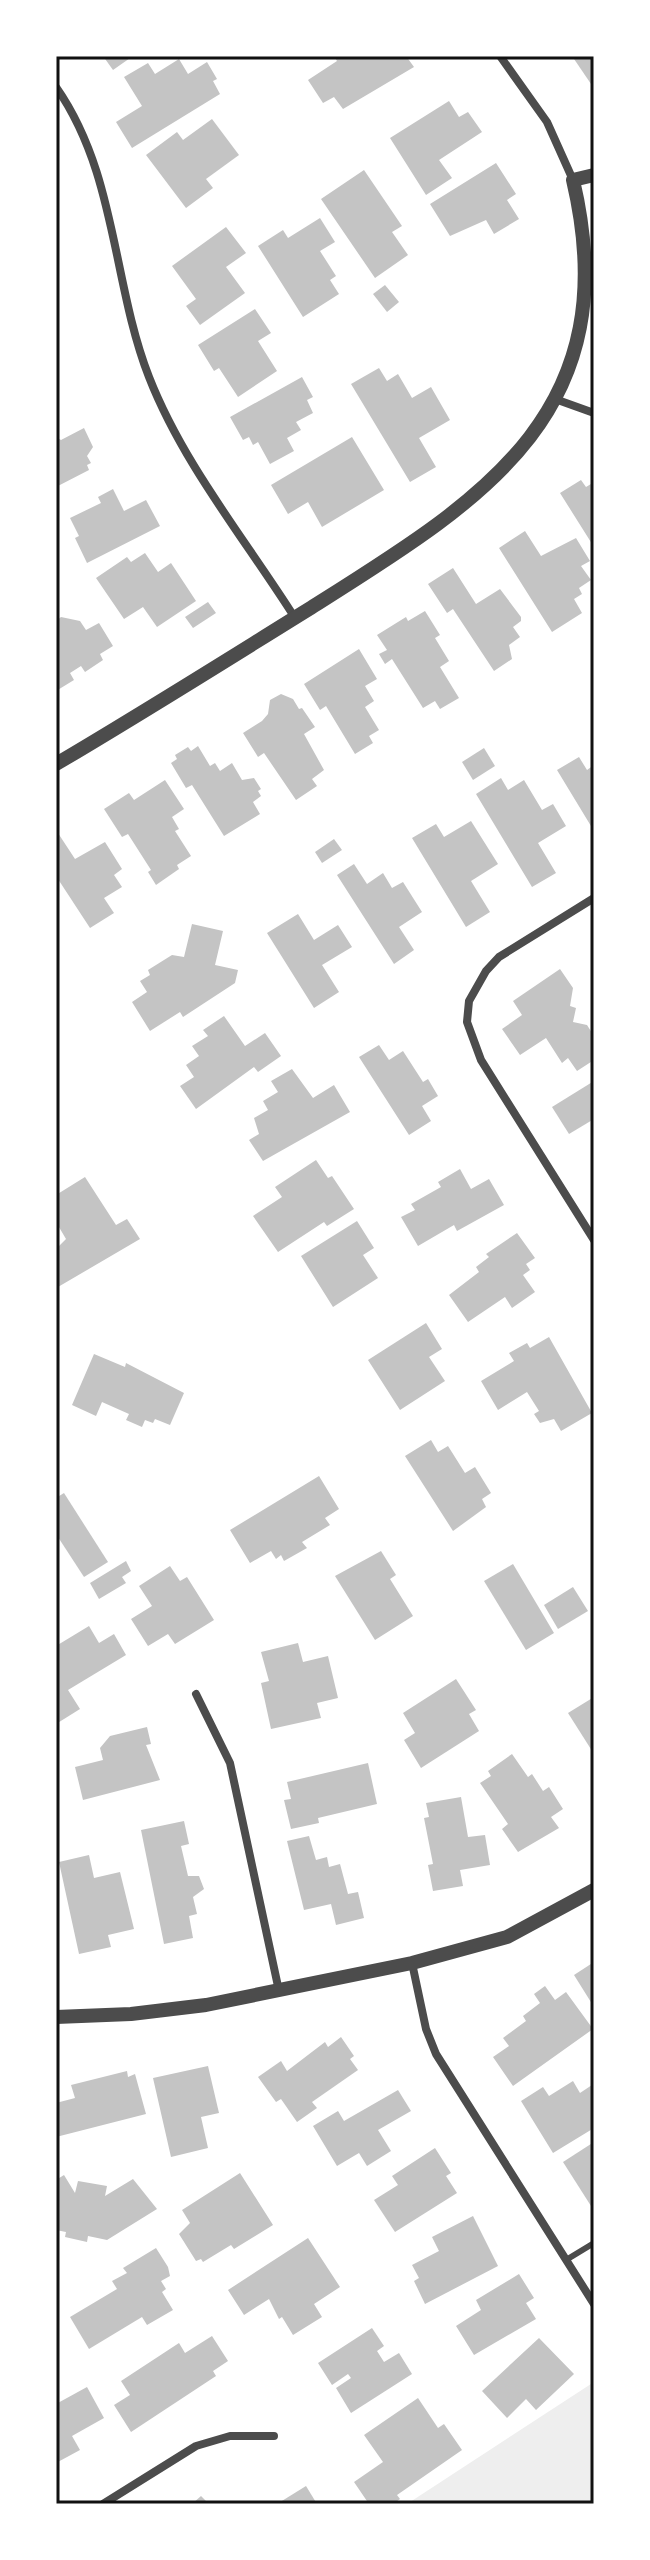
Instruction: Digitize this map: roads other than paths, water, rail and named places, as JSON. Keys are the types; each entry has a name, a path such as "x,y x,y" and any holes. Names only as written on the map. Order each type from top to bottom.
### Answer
{"street":[{"path":"56,764 400,551 483,490 519,453 555,399 575,346 586,288 584,232 573,180 547,122 500,56"},
{"path":"56,87 84,139 100,181 133,325 169,422 295,618"},
{"path":"573,180 594,175"},
{"path":"555,399 594,413"},
{"path":"594,898 499,957 476,983 467,1022 481,1060 594,1240"},
{"path":"196,1694 230,1763 279,1991"},
{"path":"56,2017 131,2014 279,1991 412,1963 507,1937 594,1890"},
{"path":"412,1963 426,2029 436,2054 594,2304"},
{"path":"103,2504 196,2446 230,2436 274,2436"}],"lane":[{"path":"566,2260 594,2243"}]}
